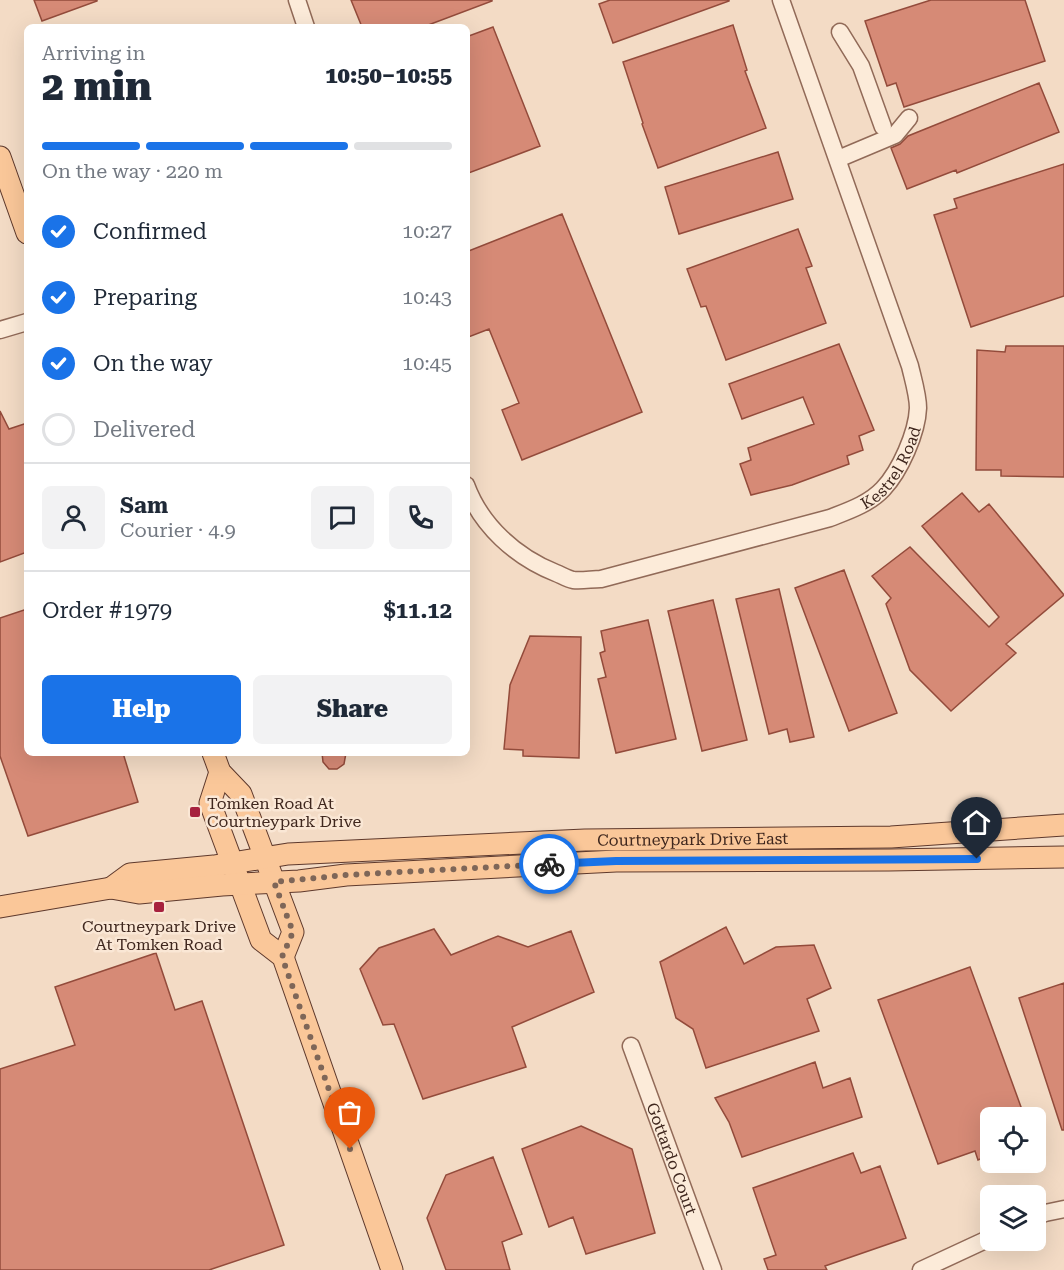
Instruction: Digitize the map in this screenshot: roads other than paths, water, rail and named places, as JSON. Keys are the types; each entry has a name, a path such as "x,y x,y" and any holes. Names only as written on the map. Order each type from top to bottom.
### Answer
{"main road":[{"path":"0,157 24,225"},
{"path":"217,762 241,794 293,932 282,957"},
{"path":"217,762 210,803 261,940 282,957 392,1270"},
{"name":"Courtneypark Drive East","path":"111,888 130,874 232,863 288,854 585,840 891,837 1064,825"},
{"name":"Courtneypark Drive East","path":"0,907 111,888 139,893 346,875 616,861 1064,857"}],"street":[{"path":"297,0 305,24"},
{"name":"Kestrel Road","path":"470,495 473,503 494,531 520,554 545,569 572,580 601,579 830,518 859,507 883,490 898,467 912,439 918,407 910,366 781,0"},
{"path":"840,32 861,66 884,127"},
{"path":"838,159 895,135 909,118"},
{"path":"0,330 24,323"},
{"name":"Gottardo Court","path":"632,1046 713,1270"},
{"path":"1046,1213 1064,1209"},
{"path":"921,1270 980,1243"}],"place":[{"name":"Tomken Road At Courtneypark Drive","path":"195,812"},
{"name":"Courtneypark Drive At Tomken Road","path":"159,907"}]}
